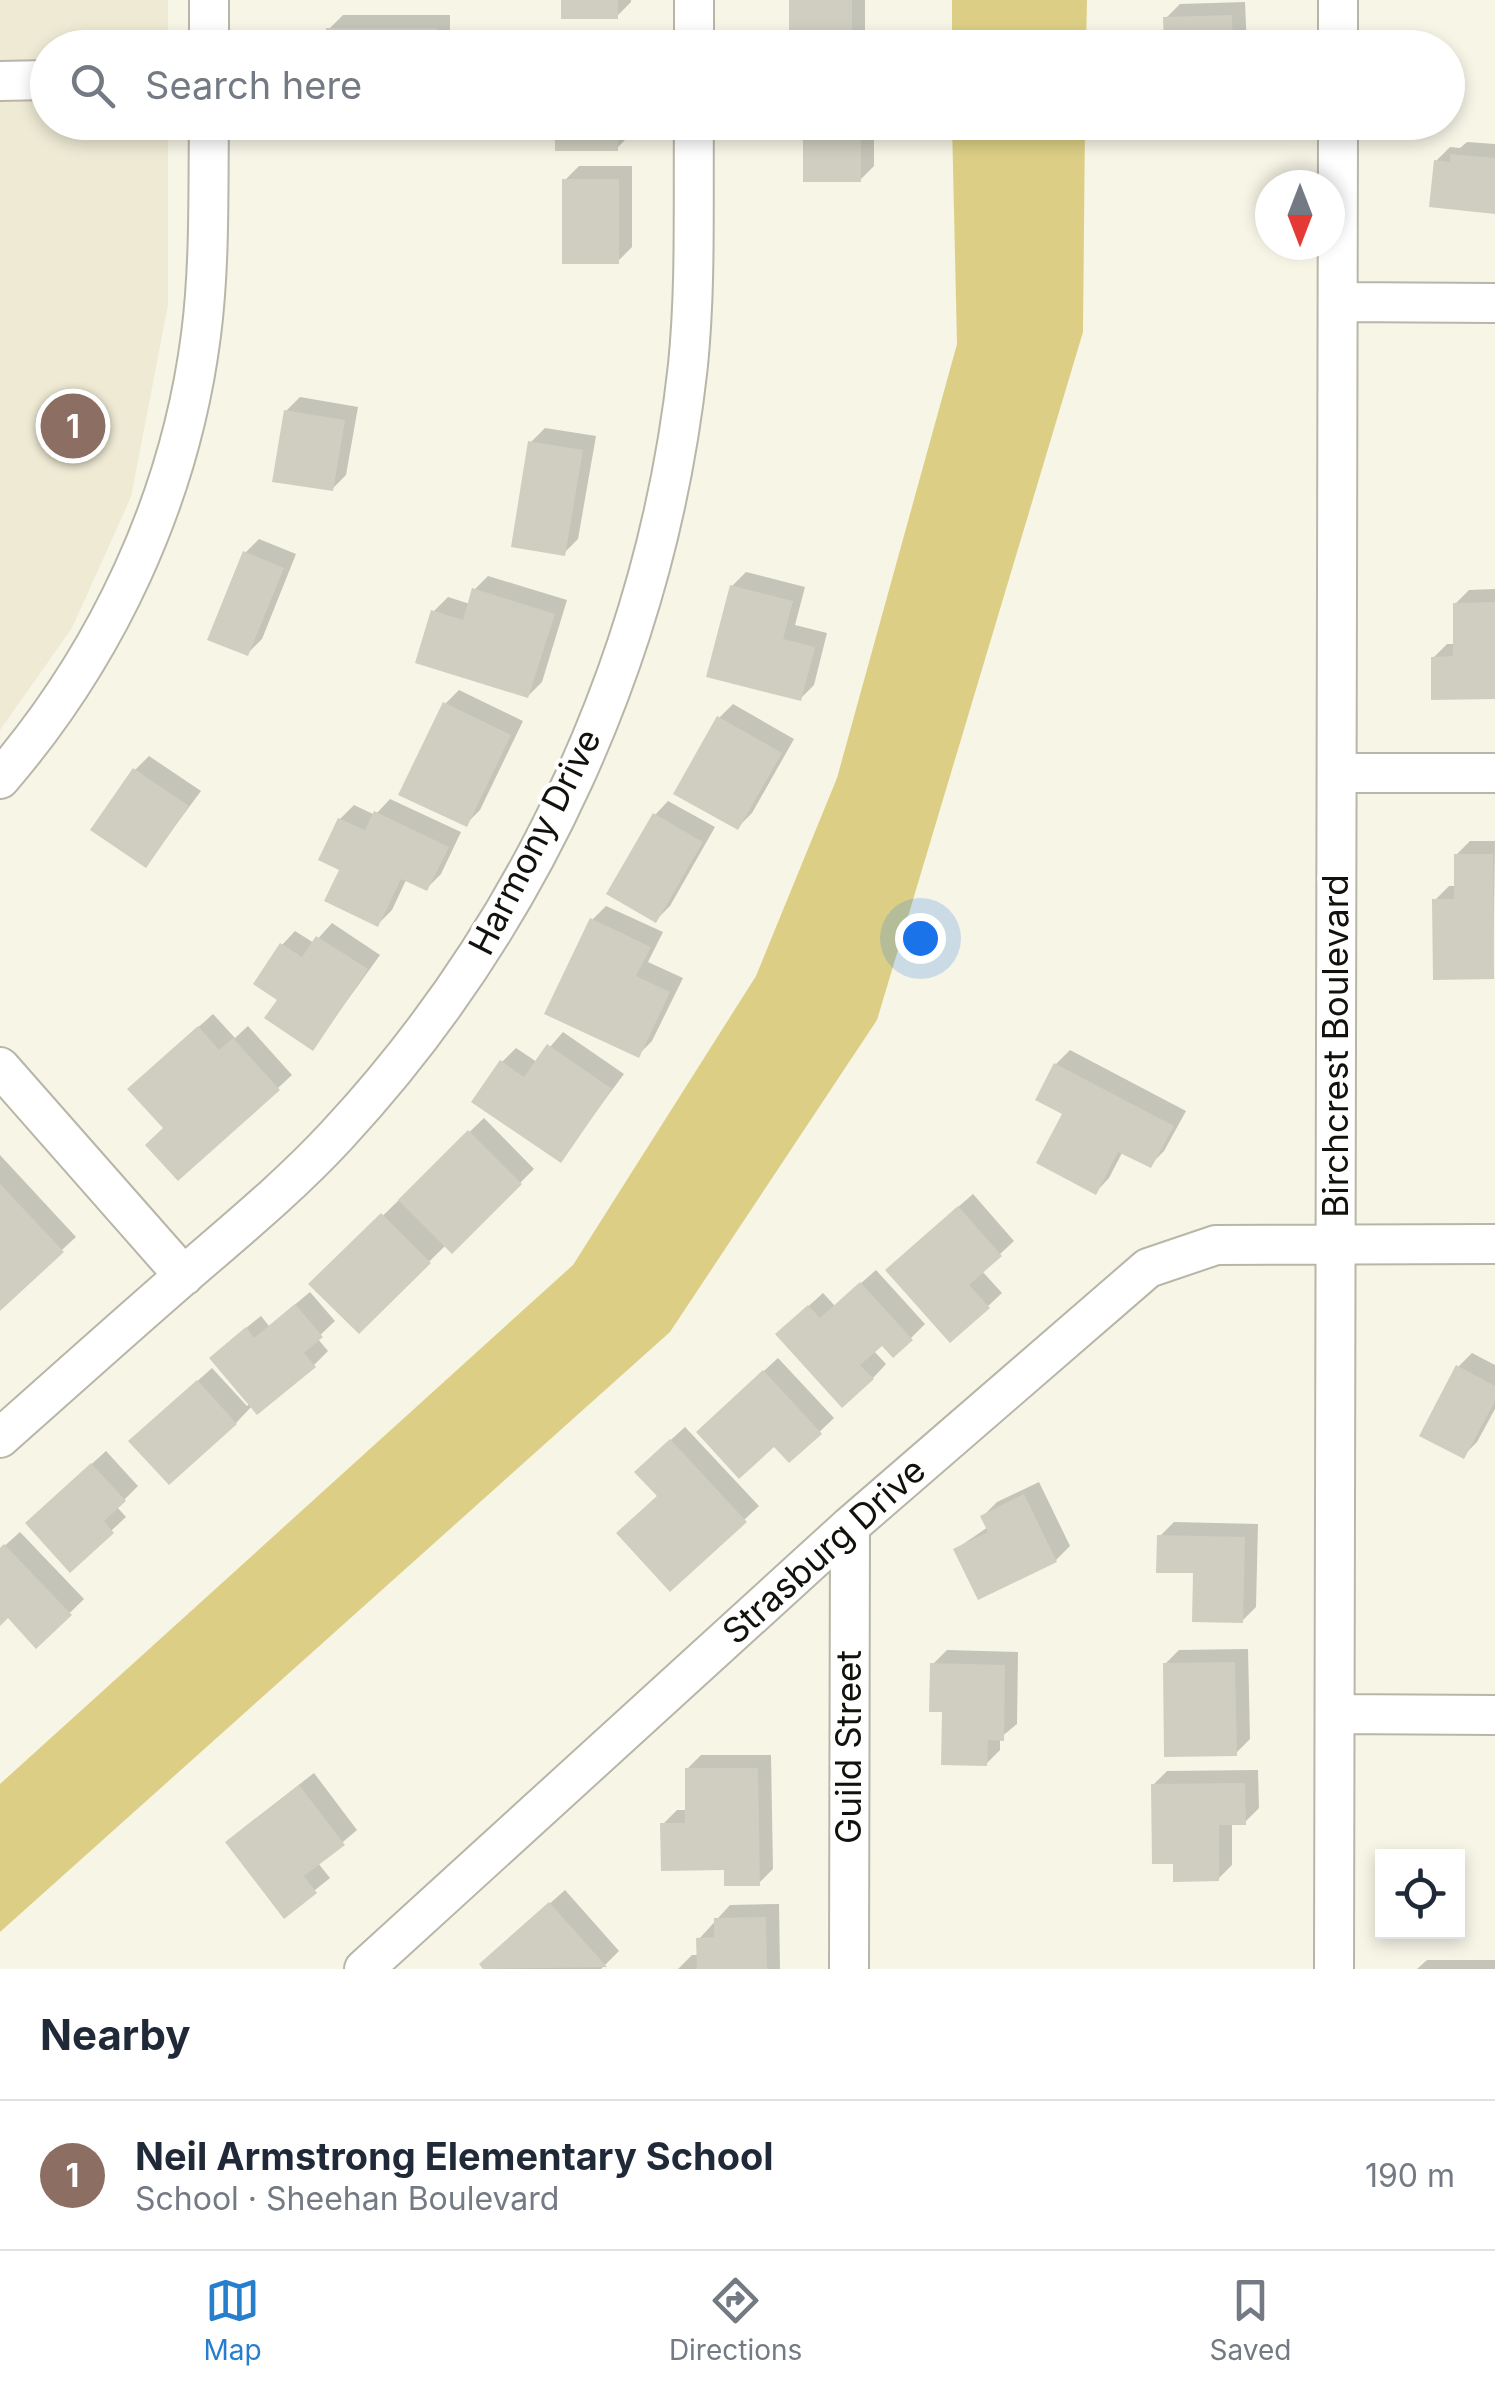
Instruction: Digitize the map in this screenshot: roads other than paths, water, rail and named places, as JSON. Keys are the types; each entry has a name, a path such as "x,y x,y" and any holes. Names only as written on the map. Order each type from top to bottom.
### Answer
{"street":[{"path":"209,0 209,30"},
{"path":"694,0 694,30"},
{"path":"1338,0 1338,30"},
{"path":"0,81 30,80"},
{"path":"0,779 67,692 105,629 164,494 185,422 201,336 208,247 208,140"},
{"name":"Harmony Drive","path":"0,1438 272,1200 338,1134 413,1046 517,891 571,788 615,680 644,592 675,451 693,294 694,140"},
{"name":"Birchcrest Boulevard","path":"1334,1969 1338,140"},
{"path":"1338,302 1495,303"},
{"path":"1337,772 1495,773"},
{"path":"0,1067 184,1276"},
{"name":"Strasburg Drive","path":"373,1965 850,1526 1148,1268 1216,1245 1495,1244"},
{"name":"Guild Street","path":"849,1969 850,1526"},
{"path":"1334,1714 1495,1715"}],"place":[{"name":"Neil Armstrong Elementary School","path":"73,426"}]}
